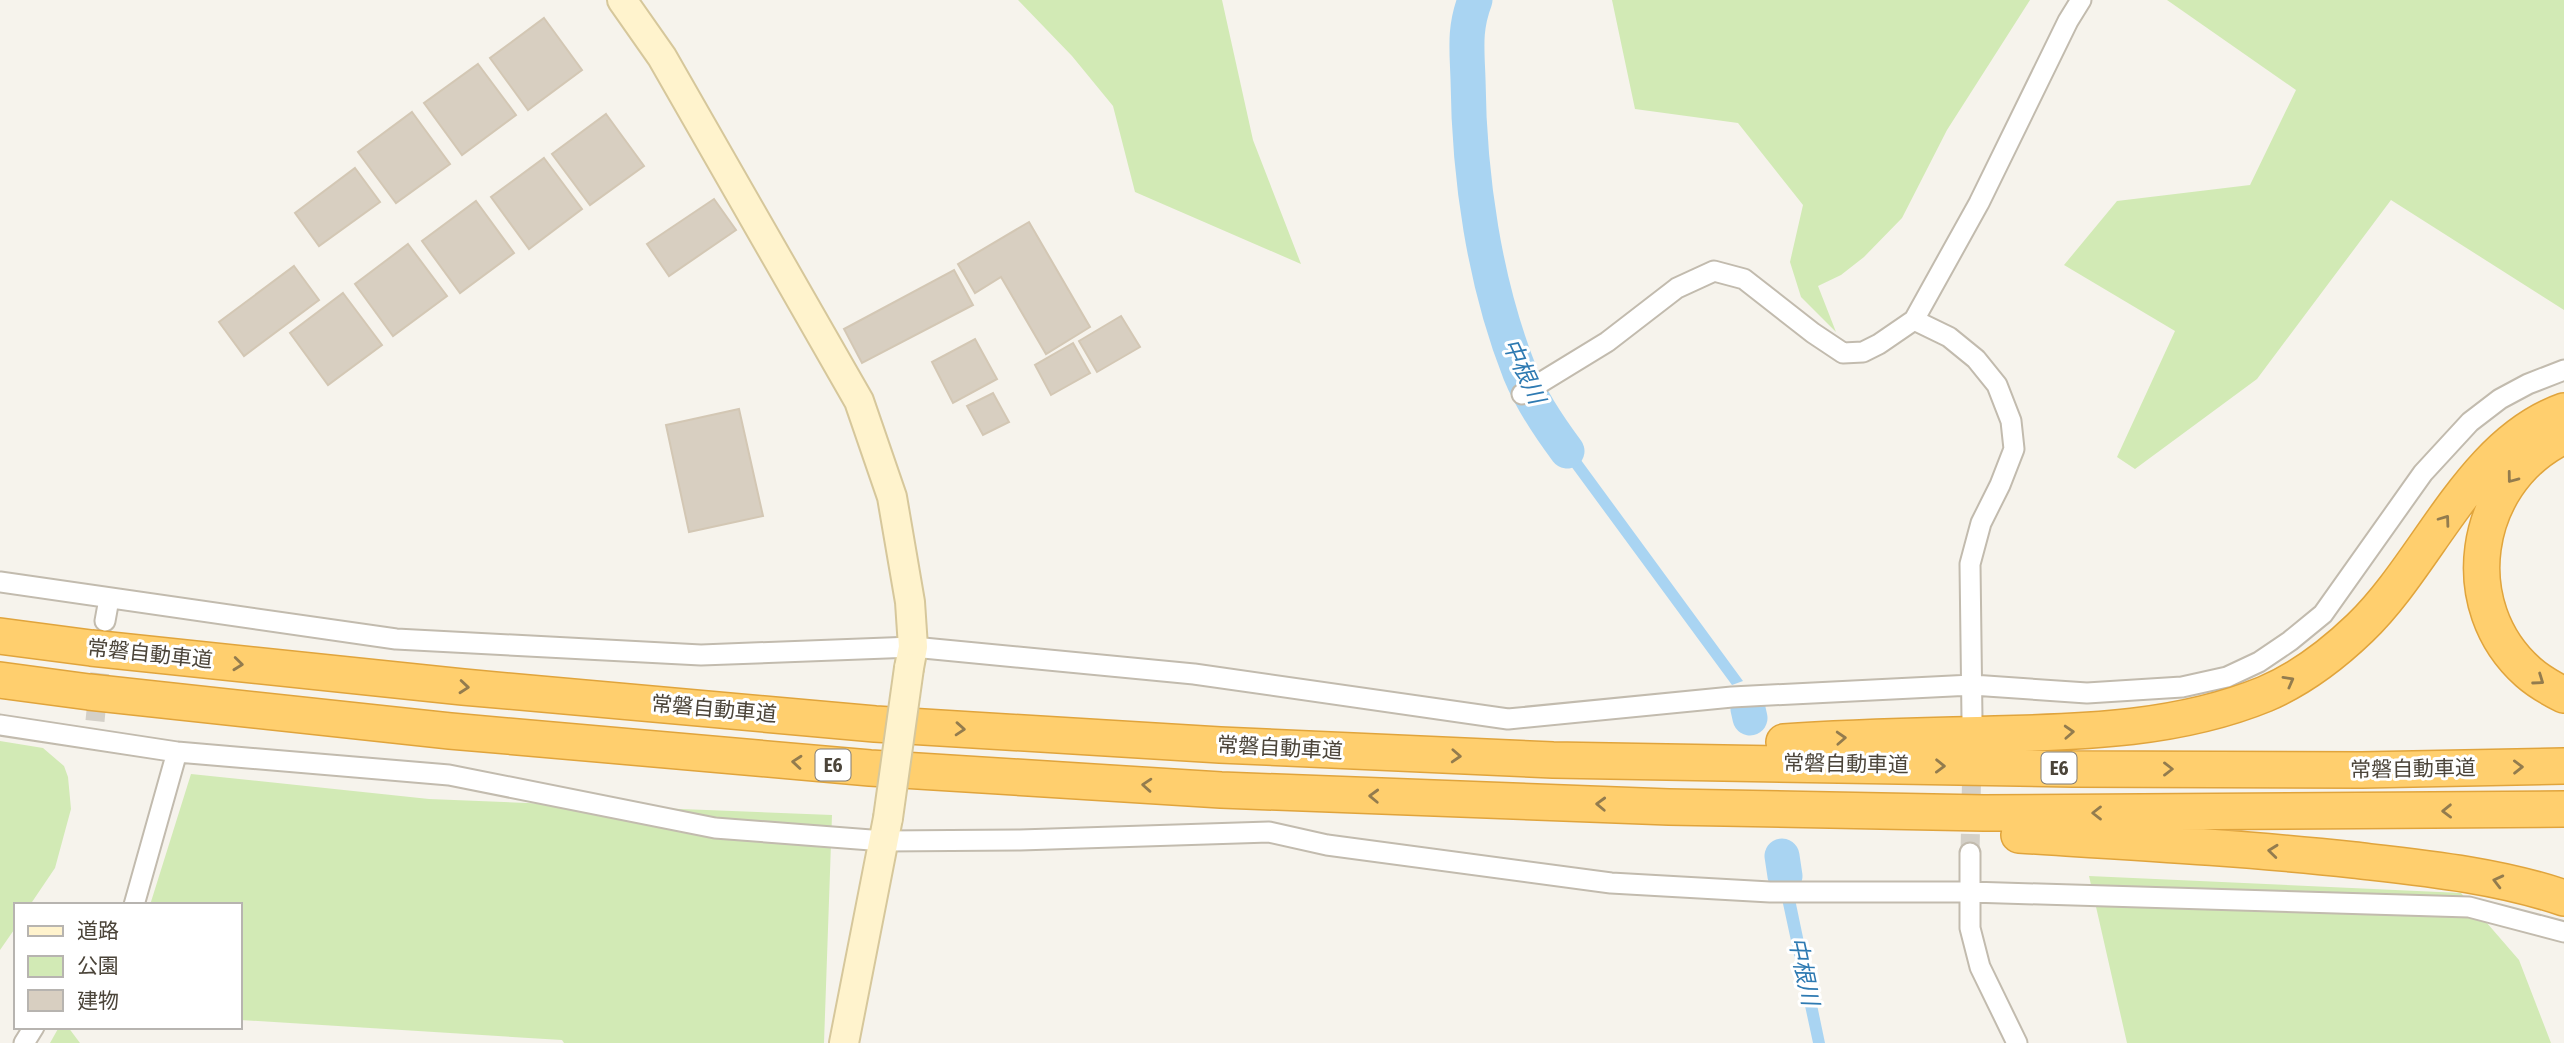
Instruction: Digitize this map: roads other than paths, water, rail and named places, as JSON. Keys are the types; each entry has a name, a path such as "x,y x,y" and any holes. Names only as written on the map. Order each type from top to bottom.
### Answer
{"highway":[{"path":"1553,760 1842,738 2117,729 2229,707 2267,693 2296,678 2338,648 2389,597 2484,470 2536,425 2564,411"},
{"path":"2564,436 2541,448 2521,466 2505,487 2485,529 2482,562 2484,594 2494,625 2504,642 2528,672 2564,695"},
{"name":"常磐自動車道","path":"0,636 463,687 875,724 1206,744 1553,760 2100,769 2362,770 2564,766"},
{"name":"常磐自動車道","path":"0,680 103,694 450,731 870,768 1221,790 1670,807 1984,813 2564,809"},
{"path":"1670,807 1982,833 2244,848 2438,870 2486,878 2564,898"}],"street":[{"path":"622,0 662,57 859,401 892,497 911,603 911,658 886,830 844,1043"},
{"path":"1530,390 1606,342 1677,288 1714,271 1744,279 1843,353 1863,352 1914,320 1979,203 2068,21 2081,0"},
{"path":"1914,320 1949,337 1976,359 1997,385 2011,421 2014,449 1981,523 1970,564 1972,719"},
{"path":"0,582 396,639 701,655 911,658 1194,674 1507,719 1732,697 1972,685 2087,692 2182,687 2227,677 2259,662 2323,614 2423,473 2470,422 2500,399 2528,384 2564,370"},
{"path":"105,621 109,599"},
{"path":"0,725 93,729 177,752 449,775 715,828 886,830 1034,840 1269,832 1327,845 1611,883 1795,893 1970,892 2469,907 2564,932"},
{"path":"135,903 177,752"},
{"path":"1970,853 1970,928 1980,967 2017,1043"}],"water":[{"path":"1546,411 1743,681 1732,685 1557,447 1536,416"},
{"path":"1782,899 1795,899 1825,1043 1813,1043"}],"waterway":[{"name":"中根川","path":"1475,0 1467,39 1469,116 1475,191 1488,266 1507,338 1520,373 1541,414 1567,451"},
{"name":"中根川","path":"1748,709 1750,718"},
{"name":"中根川","path":"1782,856 1785,876"}],"tunnel":[{"path":"95,721 103,640"},
{"path":"1970,853 1972,758"}]}
